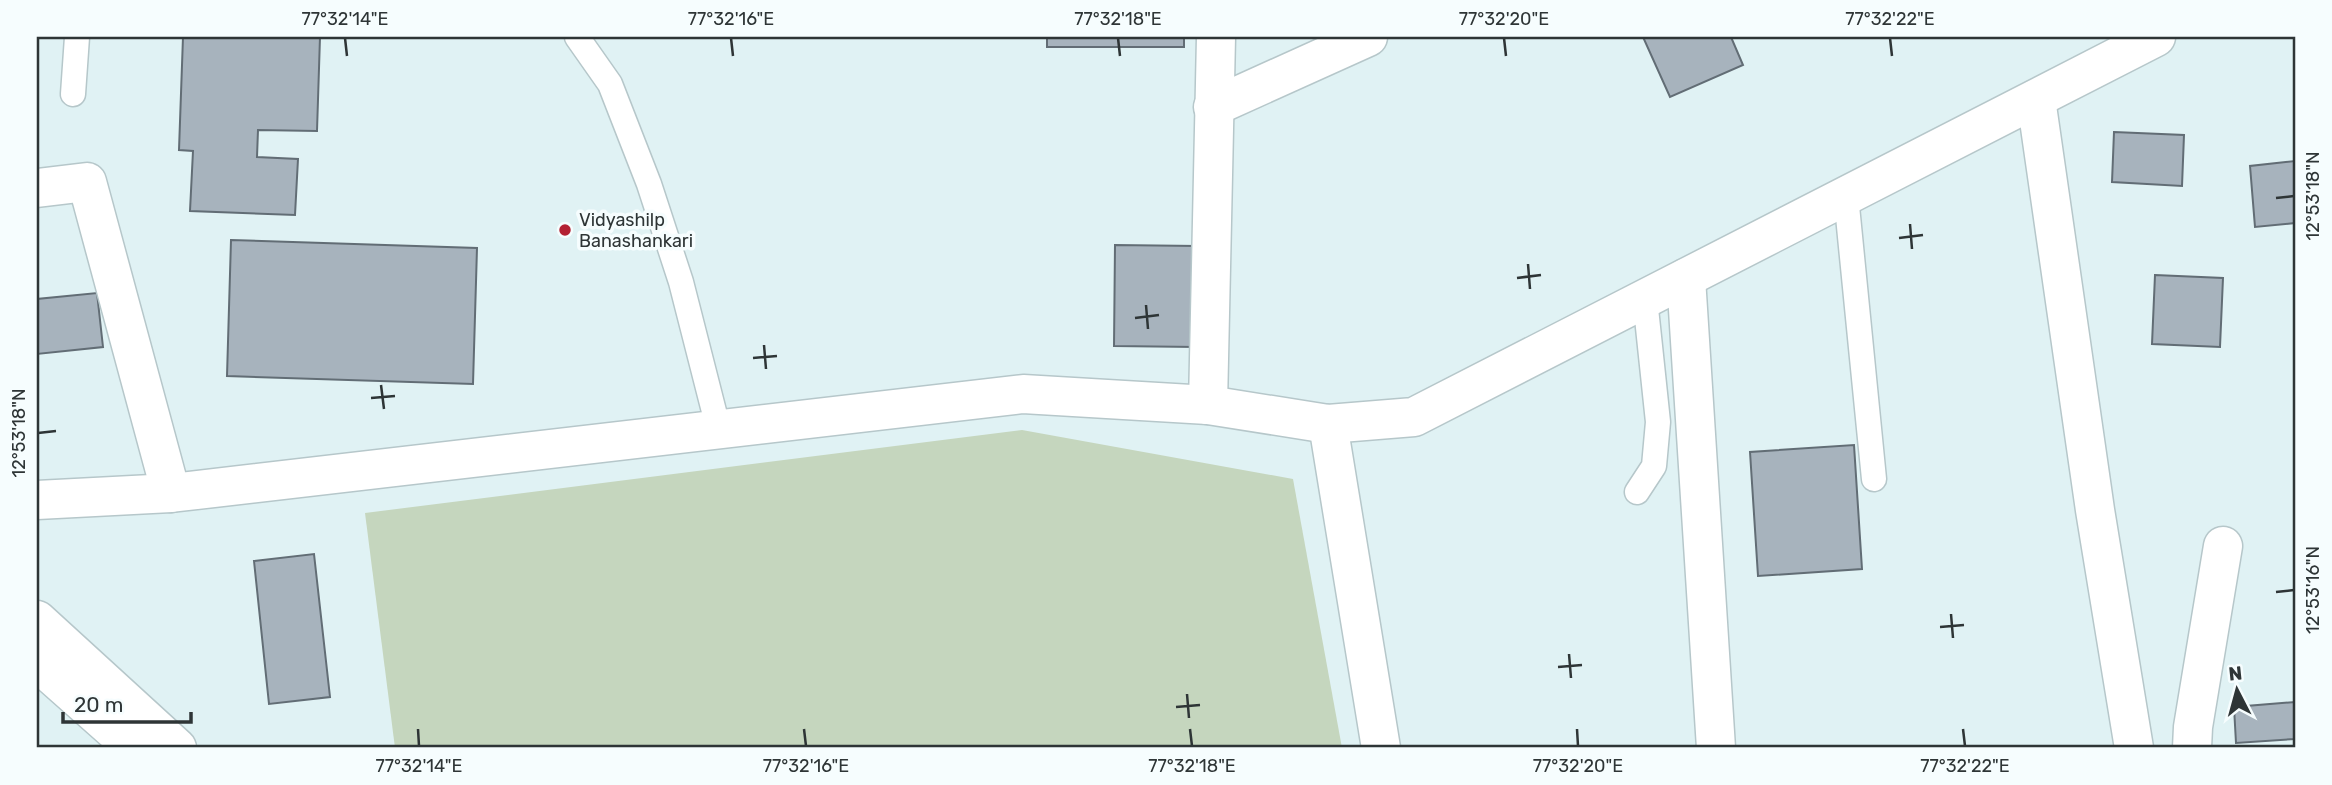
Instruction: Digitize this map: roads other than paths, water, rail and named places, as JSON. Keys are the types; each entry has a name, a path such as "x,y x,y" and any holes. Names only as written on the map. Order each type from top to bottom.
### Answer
{"street":[{"path":"1208,405 1216,37"},
{"path":"1213,107 1368,37"},
{"path":"37,500 171,493 1023,394 1208,405 1328,424 1414,417 2156,37"},
{"path":"2036,99 2093,496 2134,748"},
{"path":"37,188 87,182 171,493"},
{"path":"1686,278 1716,748"},
{"path":"1328,424 1381,748"},
{"path":"2192,748 2193,727 2223,545"},
{"path":"37,620 177,748"},
{"path":"37,662 134,748"}],"lane":[{"path":"73,94 77,37"},
{"path":"577,37 610,84 649,184 681,282 719,431"},
{"path":"1846,196 1874,479"},
{"path":"1637,492 1654,466 1658,422 1646,299"}],"place":[{"name":"Vidyashilp Banashankari","path":"565,230"}]}
